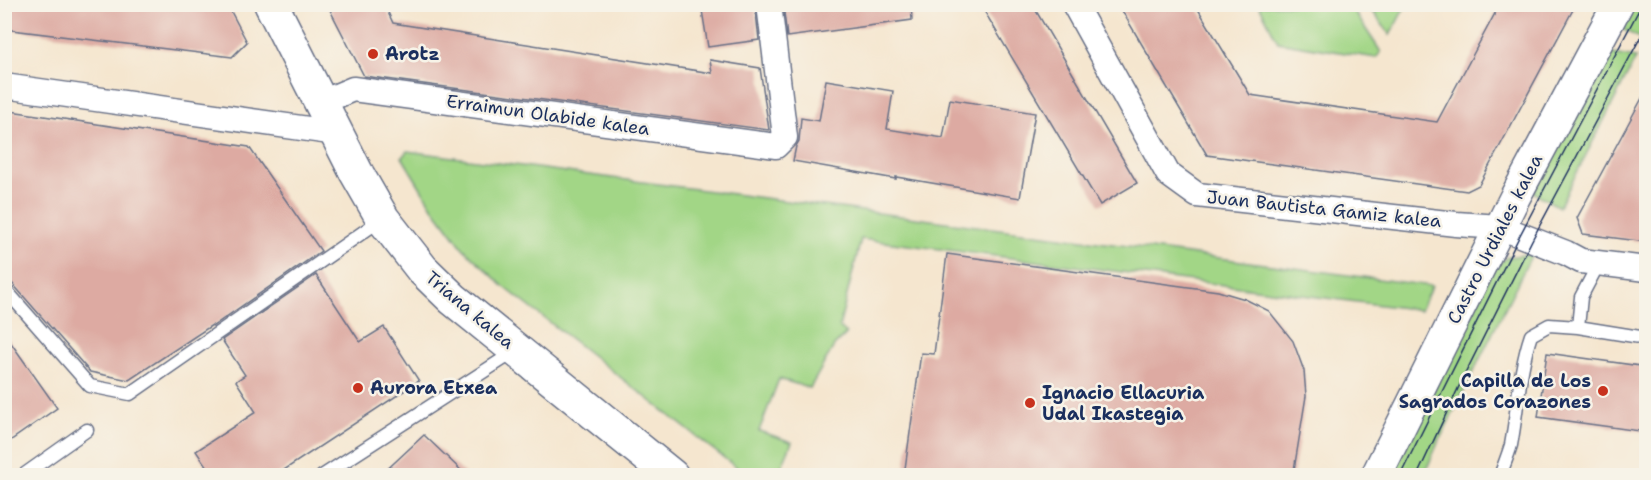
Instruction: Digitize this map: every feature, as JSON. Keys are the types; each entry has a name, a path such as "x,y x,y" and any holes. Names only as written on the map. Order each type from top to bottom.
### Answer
{"main road":[{"name":"Triana kalea","path":"271,4 356,172 383,219 422,269 453,299 672,476"}],"street":[{"name":"Erraimun Olabide kalea","path":"322,102 353,89 776,146 785,137 769,4"},
{"name":"Juan Bautista Gamiz kalea","path":"1074,4 1168,174 1197,195 1500,227 1581,261 1647,269"},
{"name":"Castro Urdiales kalea","path":"1376,476 1500,227 1618,4"},
{"path":"4,86 337,133"}],"lane":[{"path":"4,288 90,386 130,394 383,219"},
{"path":"1578,327 1581,297 1599,263"},
{"path":"1500,476 1510,447 1524,370 1524,356 1531,335 1549,325 1578,327 1647,338"},
{"path":"322,476 518,350"},
{"path":"22,476 87,430"}],"green space":[{"path":"1259,5 1350,5 1381,52 1376,58 1278,42"},
{"path":"1368,5 1406,5 1390,35"},
{"path":"1632,5 1646,5 1645,41 1620,28"},
{"path":"1607,53 1636,58 1559,207 1533,192"},
{"path":"407,151 1432,286 1420,310 861,239 839,327 847,333 834,346 810,388 779,379 759,431 792,442 778,475 746,475 503,286 463,248 431,205 402,157"},
{"path":"1532,254 1424,475 1391,476 1495,265 1508,257"}],"building":[{"path":"4,4 227,4 247,42 232,57 4,29"},
{"path":"327,4 384,4 393,23 712,73 710,60 760,68 769,130 364,76"},
{"path":"701,4 755,4 759,40 708,47"},
{"path":"783,4 911,4 912,20 787,37"},
{"path":"980,4 1032,4 1137,183 1100,205"},
{"path":"1118,4 1195,4 1250,95 1437,122 1500,4 1576,4 1479,185 1467,191 1207,155"},
{"path":"826,80 893,91 887,129 943,138 950,99 1035,113 1020,198 793,161 799,141 801,118 819,121"},
{"path":"1647,89 1647,242 1583,234 1577,218"},
{"path":"4,110 249,147 321,251 213,326 129,380 90,372 4,274"},
{"path":"947,254 1218,291 1245,299 1269,311 1293,341 1304,371 1306,396 1293,476 904,476 921,353 934,354"},
{"path":"316,275 360,342 384,327 419,381 275,476 213,476 196,451 256,412 236,381 245,375 222,340"},
{"path":"4,333 57,408 4,445"},
{"path":"1547,353 1647,367 1647,432 1538,417"},
{"path":"424,435 467,476 380,476"}],"tram line":[{"path":"1400,476 1520,235 1642,4"},
{"path":"1417,476 1532,240 1646,27"}],"place":[{"name":"Arotz","path":"373,54"},
{"name":"Aurora Etxea","path":"358,388"},
{"name":"Capilla de Los Sagrados Corazones","path":"1603,391"},
{"name":"Ignacio Ellacuria Udal Ikastegia","path":"1030,403"}]}
